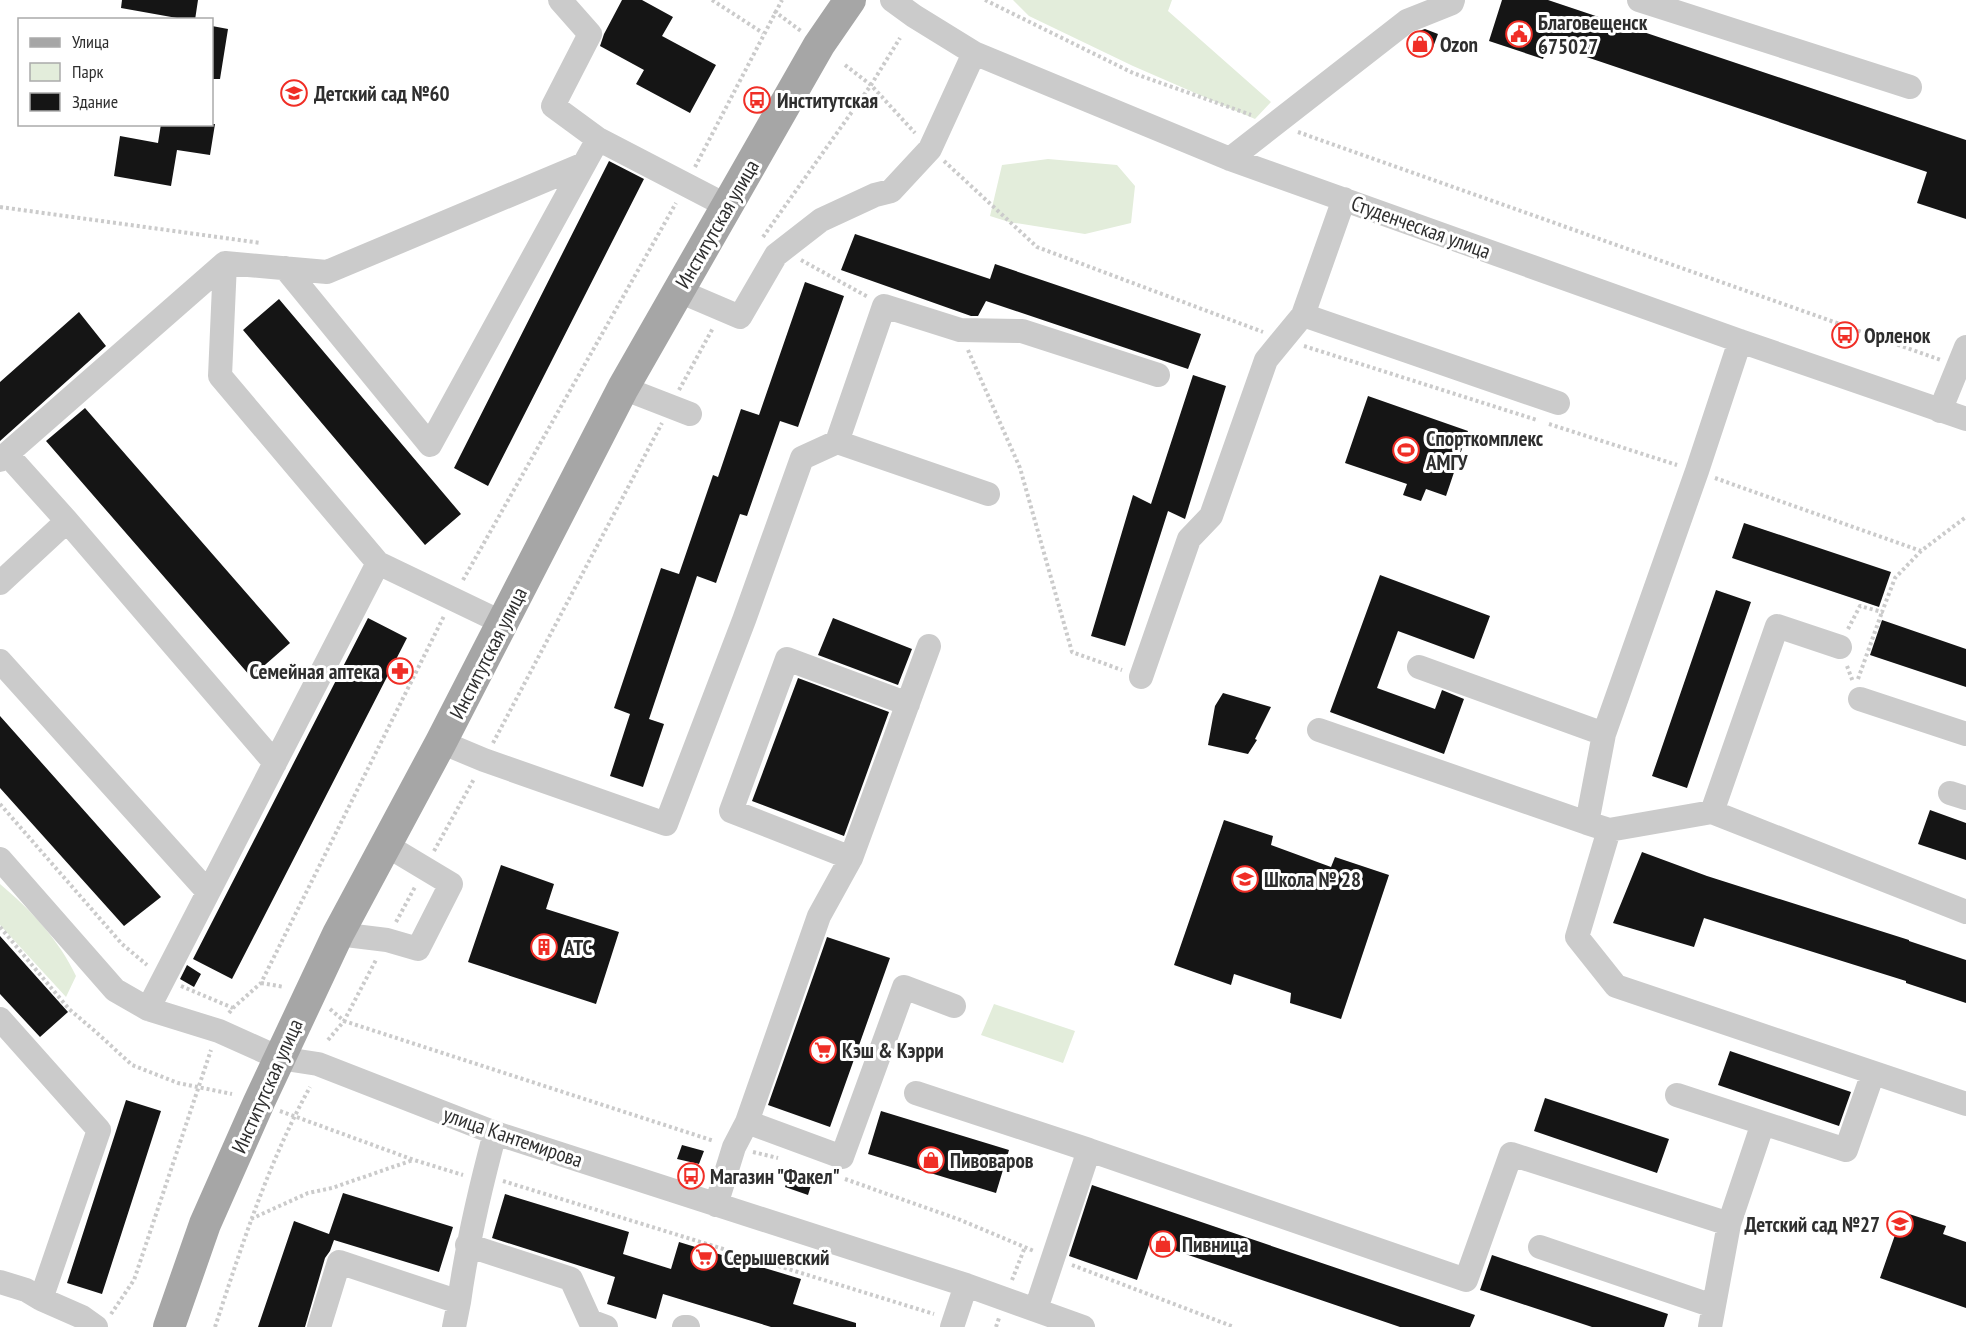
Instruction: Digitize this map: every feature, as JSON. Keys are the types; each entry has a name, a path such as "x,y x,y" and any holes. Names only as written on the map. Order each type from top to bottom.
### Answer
{"main road":[{"name":"Институтская улица","path":"169,1327 205,1224 279,1058 338,934 441,742 624,388 819,45 850,0"}],"street":[{"path":"560,0 590,34 553,106 598,139 728,206"},
{"name":"Студенческая улица","path":"892,0 974,53 1230,159 1966,419"},
{"path":"1230,159 1407,21 1452,3 1453,0"},
{"path":"1639,0 1910,87"},
{"path":"679,291 740,317 776,255 772,244 875,195 891,191 930,149 974,53"},
{"path":"285,268 430,445 598,139"},
{"path":"275,763 67,521 7,461 225,263 327,272 584,164"},
{"path":"1141,677 1189,539 1211,516 1266,360 1303,315 1344,199"},
{"path":"225,263 220,375 378,563 503,623"},
{"path":"837,442 884,306 960,330 1022,331 1158,375"},
{"path":"1303,315 1558,403"},
{"path":"1740,341 1605,734 1598,827 1577,937 1616,986 1966,1104"},
{"path":"1940,411 1962,356"},
{"path":"624,388 680,410"},
{"path":"441,742 484,760 666,824 744,620 802,458 837,442 988,494"},
{"path":"0,583 67,521"},
{"path":"148,1009 378,563"},
{"path":"1712,812 1777,626 1840,647"},
{"path":"716,1205 734,1147 747,1122 819,916 851,858 929,646"},
{"path":"851,858 731,812 787,659 908,704"},
{"path":"0,661 208,892"},
{"path":"1419,667 1605,734"},
{"path":"1860,699 1966,734"},
{"path":"1319,730 1598,827 1712,812 1966,912"},
{"path":"338,934 387,940 418,949 451,884 386,845"},
{"name":"улица Кантемирова","path":"0,859 115,990 148,1009 219,1031 279,1058 318,1065 495,1133 966,1285 1083,1327"},
{"path":"747,1122 842,1157 904,987 954,1006"},
{"path":"0,1019 99,1130 40,1299"},
{"path":"1677,1095 1846,1150 1873,1073"},
{"path":"916,1093 1466,1280 1511,1154 1729,1224"},
{"path":"1540,1247 1712,1317 1729,1224 1763,1123"},
{"path":"454,1327 467,1245 495,1133"},
{"path":"1036,1310 1089,1150"},
{"path":"467,1245 571,1279 590,1321 606,1327"},
{"path":"319,1327 339,1262 459,1302"},
{"path":"0,1282 26,1290 40,1299 82,1317 102,1322"},
{"path":"953,1323 966,1285"}],"path":[{"path":"712,0 764,33"},
{"path":"0,804 122,944 164,979 233,1008 261,983 452,599 686,184 774,11 782,0"},
{"path":"985,0 1132,73 1275,124 1962,356"},
{"path":"774,11 801,32"},
{"path":"884,306 772,244 900,38"},
{"path":"845,65 871,85 930,149 1036,247 1283,340 1697,471 1921,551"},
{"path":"0,207 266,244"},
{"path":"328,1040 344,1021 424,869 680,410 722,310"},
{"path":"960,330 1020,468 1072,652 1141,677"},
{"path":"1882,612 1860,606 1840,647 1855,687 1882,612 1894,578 1921,551 1966,517"},
{"path":"0,927 69,1010 132,1065 178,1083 232,1094"},
{"path":"261,983 284,987"},
{"path":"330,1009 344,1021 734,1147 786,1159"},
{"path":"102,1322 134,1280 212,1048"},
{"path":"215,1327 250,1219 294,1117 310,1087"},
{"path":"276,1110 414,1160 465,1176 506,1182 953,1323"},
{"path":"250,1219 308,1193 332,1188 414,1160"},
{"path":"838,1176 958,1219 1024,1247 1234,1327"},
{"path":"1011,1283 1024,1247"}],"green space":[{"path":"1013,0 1172,0 1168,11 1271,102 1255,119 1133,66 1029,16"},
{"path":"1048,159 1117,165 1135,186 1131,223 1085,234 1009,222 990,216 1002,165"},
{"path":"0,884 43,926 69,963 76,976 66,997 0,925"},
{"path":"994,1004 1075,1031 1063,1063 981,1035"}],"building":[{"path":"122,0 198,0 195,18 177,18 121,8"},
{"path":"622,0 642,0 673,17 662,36 716,65 690,113 636,84 644,70 600,46"},
{"path":"1502,0 1548,0 1966,140 1966,219 1917,203 1927,172 1548,44 1543,59 1489,41"},
{"path":"213,26 228,29 220,79 213,79"},
{"path":"1425,29 1438,34 1432,50 1415,43 1419,31"},
{"path":"215,124 210,155 177,150 171,186 114,176 120,136 158,143 161,126 213,126"},
{"path":"609,161 644,179 488,486 454,468"},
{"path":"855,234 990,279 995,264 1201,334 1188,369 986,301 978,316 971,316 841,270"},
{"path":"805,282 844,296 798,427 780,421 747,516 740,514 716,583 697,576 649,719 664,724 643,787 610,776 630,714 614,708 661,568 679,574 713,475 718,477 741,409 759,415"},
{"path":"279,299 461,514 425,545 243,330"},
{"path":"79,312 106,346 0,441 0,382"},
{"path":"1193,375 1226,386 1185,519 1168,511 1125,646 1091,636 1133,495 1151,504"},
{"name":"Спорткомплекс АМГУ","path":"1368,396 1468,431 1446,496 1426,489 1421,501 1403,495 1407,484 1345,463"},
{"path":"85,408 290,643 251,677 46,441"},
{"path":"1744,523 1891,572 1879,607 1732,558"},
{"path":"1380,575 1490,616 1474,659 1398,631 1377,688 1435,709 1442,690 1464,699 1444,754 1330,712"},
{"path":"1716,590 1751,602 1687,788 1652,776"},
{"path":"368,618 407,638 232,979 193,959"},
{"path":"833,618 912,649 898,685 818,655"},
{"path":"1882,620 1966,649 1966,687 1870,655"},
{"path":"798,678 889,712 844,836 752,801"},
{"path":"1223,693 1271,707 1255,739 1257,740 1248,754 1208,745 1215,706"},
{"path":"0,716 161,897 124,926 0,788"},
{"path":"1930,810 1966,823 1966,860 1918,844"},
{"path":"1224,820 1273,836 1271,845 1331,867 1335,857 1389,875 1341,1019 1290,1003 1291,993 1234,974 1231,985 1174,965"},
{"path":"1642,852 1707,876 1966,960 1966,1003 1906,983 1906,981 1704,918 1694,947 1613,923"},
{"name":"АТС","path":"501,865 554,884 546,909 619,932 596,1004 468,962"},
{"path":"0,936 68,1012 40,1037 0,994"},
{"path":"827,937 890,958 830,1127 768,1105"},
{"path":"187,965 201,974 194,987 180,979"},
{"path":"1730,1051 1851,1092 1839,1126 1718,1085"},
{"path":"1545,1098 1669,1139 1657,1173 1534,1131"},
{"path":"126,1100 161,1111 102,1294 67,1283"},
{"path":"881,1111 1009,1150 996,1193 868,1154"},
{"path":"682,1145 704,1151 699,1164 677,1159"},
{"path":"791,1170 813,1179 808,1195 785,1187"},
{"path":"1092,1185 1475,1315 1470,1327 1400,1327 1150,1242 1137,1280 1069,1256"},
{"path":"343,1193 453,1227 439,1272 334,1240 325,1258 305,1327 258,1327 294,1221 329,1234"},
{"path":"505,1194 629,1232 623,1254 671,1269 679,1242 801,1279 793,1304 856,1323 856,1327 771,1327 663,1294 656,1319 607,1304 615,1277 492,1238"},
{"path":"1903,1212 1946,1226 1943,1234 1966,1242 1966,1308 1880,1278"},
{"path":"1492,1255 1668,1314 1664,1327 1592,1327 1480,1290"}],"place":[{"name":"Благовещенск 675027","path":"1519,34"},
{"name":"Ozon","path":"1420,44"},
{"name":"Детский сад №60","path":"294,93"},
{"name":"Институтская","path":"757,100"},
{"name":"Орленок","path":"1845,335"},
{"name":"Спорткомплекс АМГУ","path":"1406,450"},
{"name":"Семейная аптека","path":"400,671"},
{"name":"Школа № 28","path":"1245,879"},
{"name":"АТС","path":"544,947"},
{"name":"Кэш & Кэрри","path":"823,1050"},
{"name":"Пивоваров","path":"931,1160"},
{"name":"Магазин \"Факел\"","path":"691,1176"},
{"name":"Детский сад №27","path":"1900,1224"},
{"name":"Пивница","path":"1163,1244"},
{"name":"Серышевский","path":"704,1257"}]}
